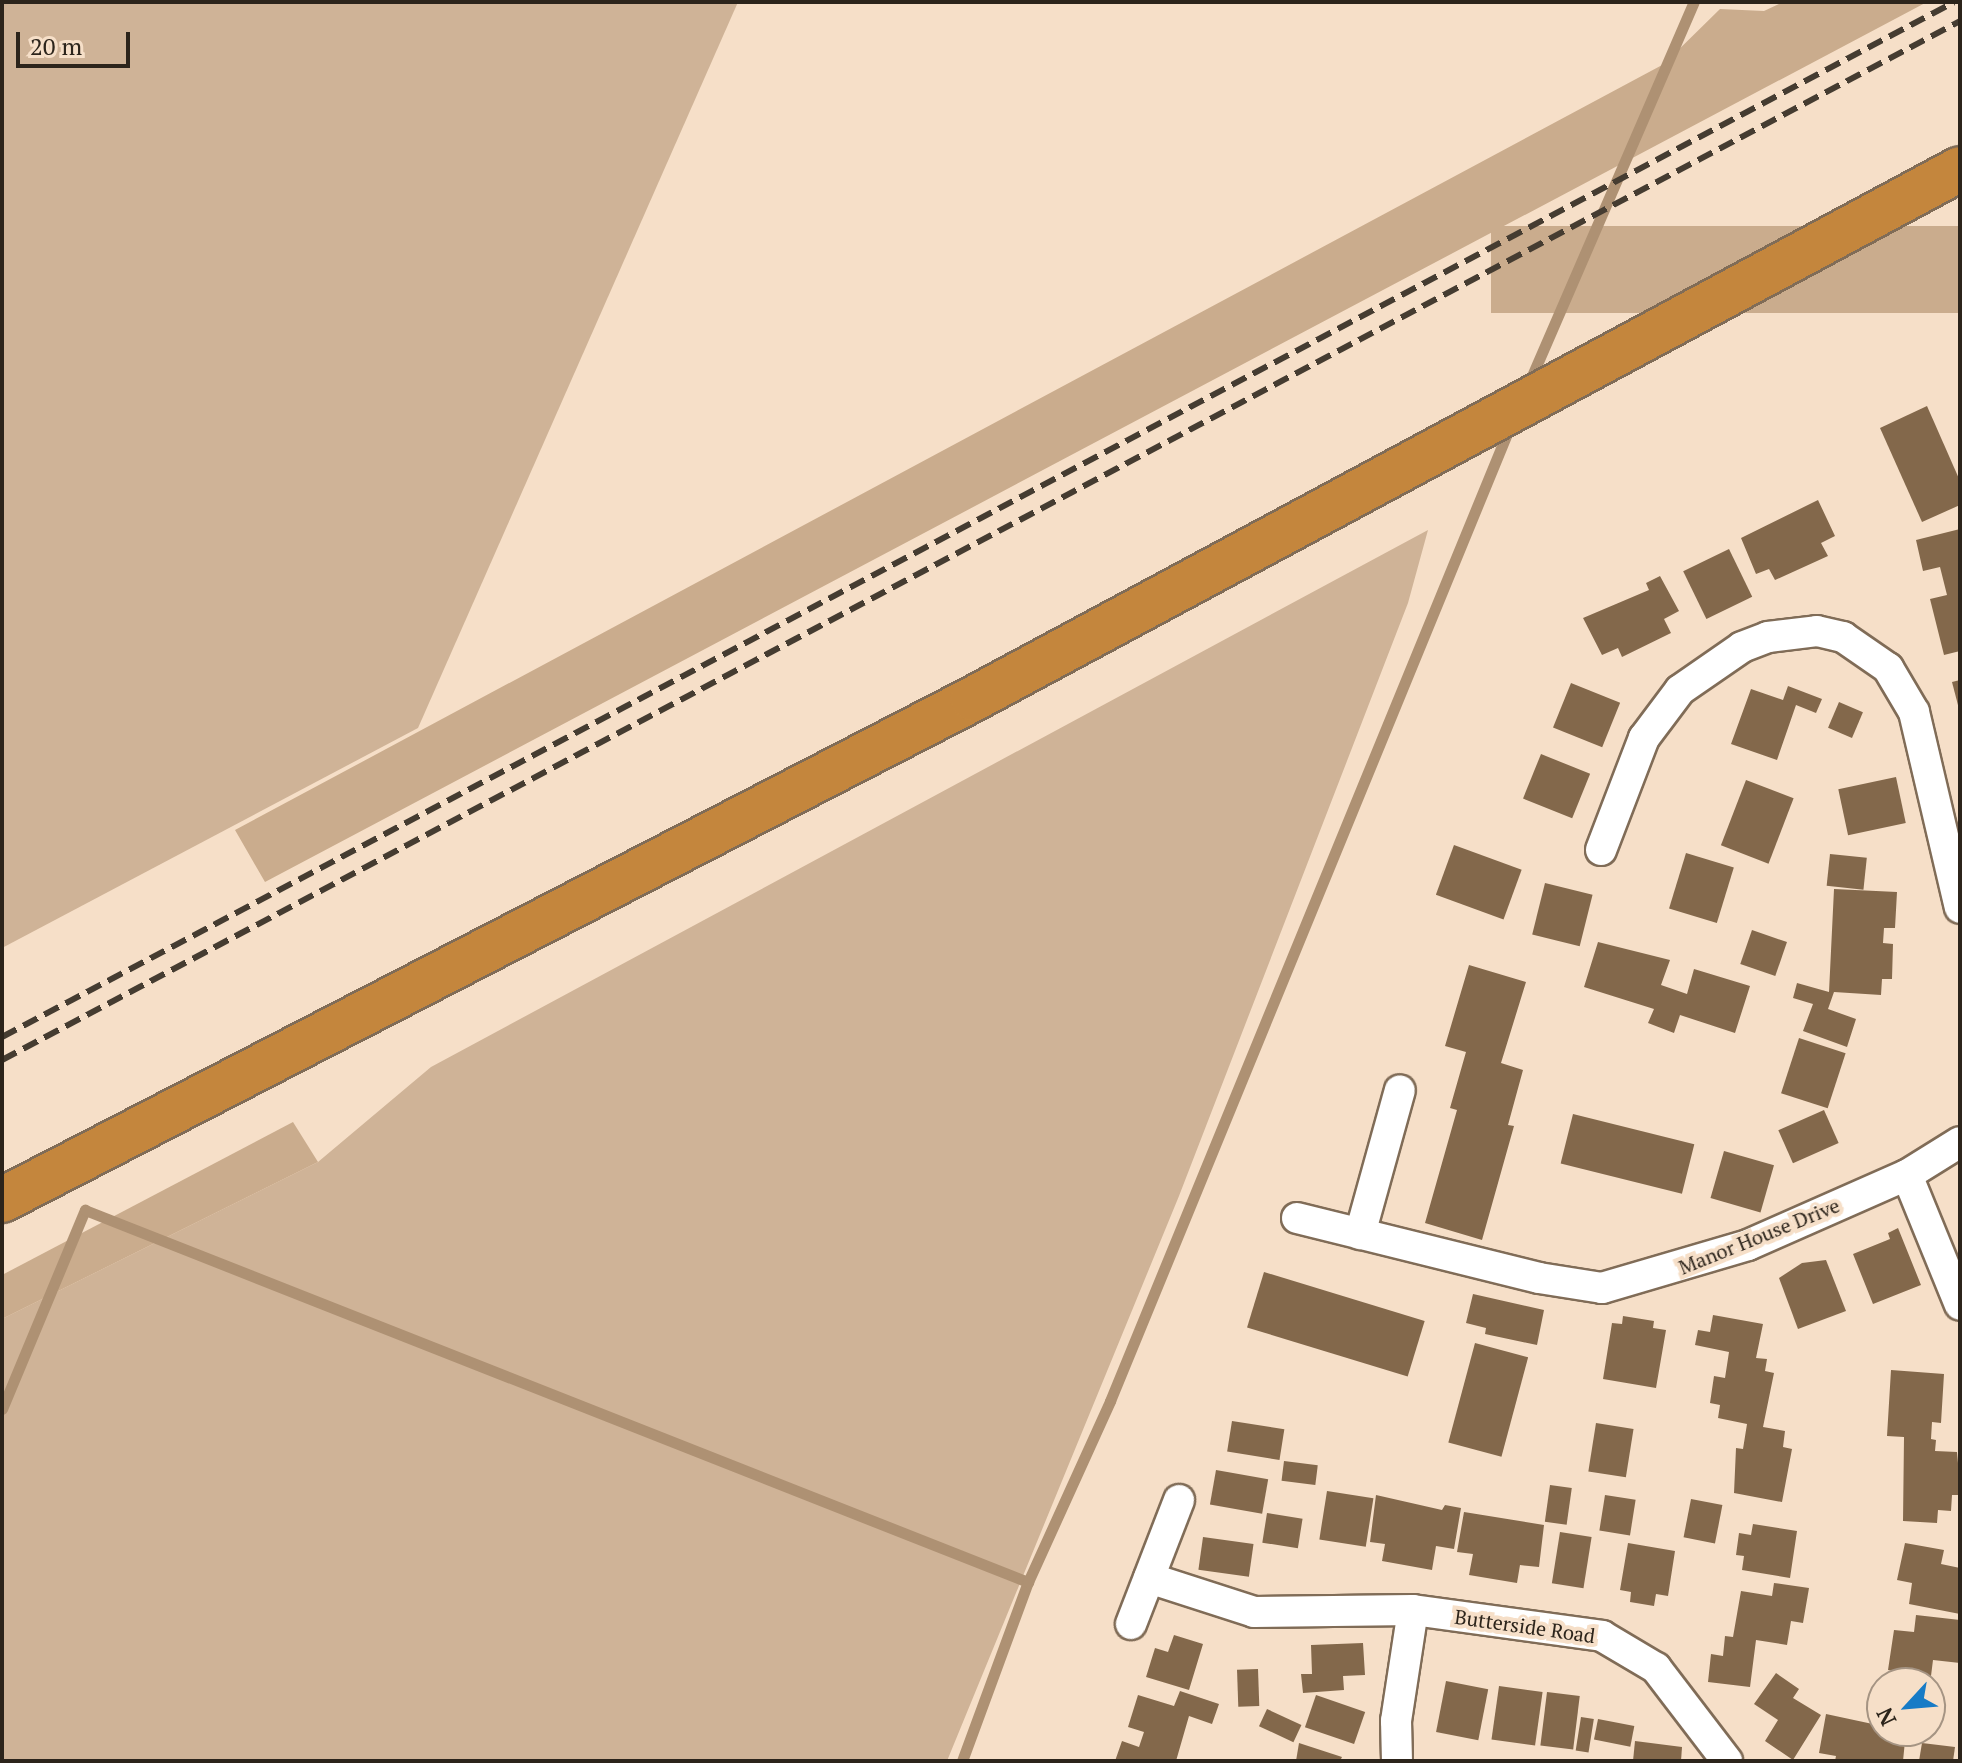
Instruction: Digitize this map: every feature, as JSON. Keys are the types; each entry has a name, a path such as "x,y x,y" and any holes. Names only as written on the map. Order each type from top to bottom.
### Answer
{"highway":[{"path":"2,1200 973,699 1960,169"}],"street":[{"path":"1601,850 1644,738 1680,690 1742,647 1768,637 1817,631 1843,637 1888,668 1909,701 1960,908"},
{"path":"1360,1234 1400,1090"},
{"name":"Manor House Drive","path":"1297,1218 1571,1285 1602,1288 1748,1245 1907,1175 1960,1142"},
{"path":"1907,1175 1960,1305"},
{"path":"1131,1624 1179,1500"},
{"name":"Butterside Road","path":"1149,1578 1254,1612 1413,1610 1602,1636 1634,1650 1656,1668 1727,1761"},
{"path":"1397,1761 1396,1721 1413,1610"}],"shaded area":[{"path":"2,2 738,2 418,728 2,948"},
{"path":"1783,2 1927,2 265,882 235,830 1664,64 1720,9 1764,11"},
{"path":"1491,226 1960,226 1960,313 1491,313"},
{"path":"1428,530 1408,603 1179,1196 947,1761 2,1761 2,1319 318,1162 431,1067"},
{"path":"293,1122 318,1162 2,1319 2,1275"}],"building":[{"path":"1927,406 1960,481 1960,505 1922,522 1880,428"},
{"path":"1818,500 1835,536 1821,543 1828,556 1775,580 1769,569 1756,574 1741,538"},
{"path":"1960,529 1960,651 1944,655 1930,599 1947,595 1940,567 1923,571 1916,540"},
{"path":"1729,549 1752,597 1706,619 1683,571"},
{"path":"1660,576 1679,611 1664,619 1671,633 1622,657 1618,648 1602,655 1583,618 1649,590 1646,583"},
{"path":"1960,680 1960,709 1959,709 1952,682"},
{"path":"1571,683 1620,703 1602,747 1553,728"},
{"path":"1788,686 1822,699 1816,713 1796,705 1777,760 1731,744 1751,689 1783,700"},
{"path":"1839,702 1863,712 1852,738 1828,728"},
{"path":"1541,754 1590,774 1572,818 1523,799"},
{"path":"1896,777 1906,823 1848,835 1838,789"},
{"path":"1746,780 1794,798 1769,864 1721,845"},
{"path":"1454,845 1522,870 1504,919 1436,895"},
{"path":"1686,853 1734,868 1717,923 1669,908"},
{"path":"1830,854 1867,858 1863,890 1827,886"},
{"path":"1545,883 1593,895 1580,946 1532,934"},
{"path":"1834,889 1897,892 1895,928 1884,928 1883,943 1893,944 1892,979 1882,979 1881,995 1834,992 1828,1009 1856,1019 1847,1047 1803,1031 1813,1004 1793,998 1797,983 1829,992"},
{"path":"1752,930 1787,942 1775,976 1740,964"},
{"path":"1598,942 1670,960 1661,985 1687,994 1694,969 1750,986 1735,1033 1680,1015 1674,1033 1648,1023 1654,1009 1584,987"},
{"path":"1469,965 1526,982 1501,1063 1523,1070 1508,1125 1514,1126 1482,1240 1425,1223 1457,1110 1450,1108 1466,1052 1445,1046"},
{"path":"1799,1038 1846,1053 1828,1108 1781,1093"},
{"path":"1824,1110 1839,1143 1793,1163 1778,1130"},
{"path":"1573,1114 1694,1144 1682,1194 1561,1163"},
{"path":"1724,1151 1774,1165 1760,1212 1710,1198"},
{"path":"1898,1228 1921,1285 1873,1304 1853,1254 1890,1239 1888,1233"},
{"path":"1826,1260 1846,1311 1798,1329 1779,1278 1802,1263"},
{"path":"1264,1272 1425,1321 1408,1377 1247,1327"},
{"path":"1473,1294 1544,1310 1537,1345 1485,1334 1486,1328 1466,1323"},
{"path":"1713,1315 1763,1324 1756,1358 1767,1359 1765,1371 1774,1373 1763,1427 1785,1431 1783,1447 1792,1449 1782,1502 1734,1493 1736,1448 1743,1449 1747,1424 1718,1418 1720,1405 1710,1403 1714,1376 1725,1378 1729,1352 1695,1345 1698,1330 1710,1332"},
{"path":"1623,1316 1654,1321 1653,1328 1666,1330 1656,1388 1603,1379 1612,1323 1622,1324"},
{"path":"1475,1343 1528,1357 1501,1457 1448,1442"},
{"path":"1891,1370 1944,1374 1941,1423 1932,1422 1931,1439 1936,1440 1935,1451 1957,1452 1960,1485 1959,1495 1952,1495 1951,1511 1938,1510 1937,1523 1903,1521 1904,1437 1887,1436"},
{"path":"1232,1421 1284,1429 1279,1460 1227,1452"},
{"path":"1596,1423 1634,1429 1626,1477 1588,1471"},
{"path":"1284,1461 1318,1465 1315,1485 1282,1481"},
{"path":"1216,1470 1268,1479 1262,1514 1210,1504"},
{"path":"1550,1485 1572,1488 1567,1525 1545,1522"},
{"path":"1327,1491 1373,1498 1366,1547 1319,1539"},
{"path":"1376,1495 1442,1510 1445,1505 1461,1508 1454,1549 1436,1546 1432,1570 1382,1561 1385,1544 1370,1542"},
{"path":"1605,1495 1636,1500 1630,1535 1599,1531"},
{"path":"1691,1499 1722,1505 1715,1543 1684,1537"},
{"path":"1464,1512 1544,1525 1539,1567 1520,1565 1517,1583 1469,1575 1473,1554 1457,1552"},
{"path":"1267,1513 1303,1519 1298,1548 1262,1543"},
{"path":"1753,1524 1797,1531 1790,1578 1742,1570 1744,1556 1736,1555 1739,1533 1751,1535"},
{"path":"1560,1532 1592,1537 1583,1588 1552,1583"},
{"path":"1203,1537 1254,1544 1249,1577 1198,1570"},
{"path":"1628,1543 1675,1551 1668,1596 1656,1594 1654,1606 1630,1602 1631,1592 1620,1590"},
{"path":"1905,1543 1944,1550 1941,1564 1960,1568 1960,1614 1909,1604 1912,1583 1897,1580"},
{"path":"1774,1583 1809,1588 1803,1623 1791,1621 1787,1645 1756,1640 1750,1687 1708,1682 1711,1654 1723,1656 1725,1636 1733,1637 1741,1591 1772,1596"},
{"path":"1916,1615 1960,1620 1960,1663 1933,1660 1932,1667 1888,1667 1894,1630 1914,1632"},
{"path":"1174,1635 1203,1644 1189,1690 1146,1677 1155,1648 1168,1652"},
{"path":"1363,1643 1365,1675 1343,1676 1344,1690 1303,1693 1301,1674 1312,1674 1311,1645"},
{"path":"1258,1669 1259,1706 1238,1707 1237,1670"},
{"path":"1776,1673 1799,1689 1793,1698 1821,1715 1793,1760 1765,1741 1778,1720 1754,1704"},
{"path":"1446,1681 1488,1689 1478,1740 1436,1732"},
{"path":"1499,1686 1543,1692 1535,1746 1491,1739"},
{"path":"1180,1691 1219,1704 1212,1724 1189,1716 1176,1761 1115,1761 1122,1741 1139,1747 1144,1732 1128,1727 1138,1695 1174,1706"},
{"path":"1547,1692 1580,1696 1573,1750 1540,1746"},
{"path":"1316,1695 1365,1712 1354,1744 1305,1727"},
{"path":"1267,1709 1301,1725 1293,1742 1259,1726"},
{"path":"1826,1714 1866,1723 1866,1747 1904,1747 1903,1761 1835,1761 1836,1756 1819,1753"},
{"path":"1581,1717 1594,1719 1589,1753 1576,1751"},
{"path":"1598,1719 1634,1726 1630,1747 1594,1740"},
{"path":"1635,1741 1682,1747 1681,1761 1633,1761"},
{"path":"1299,1743 1342,1757 1340,1761 1296,1761"},
{"path":"1921,1747 1955,1747 1953,1761 1919,1761"}],"waterway":[{"path":"1528,385 1694,2"},
{"path":"962,1761 1028,1582 1110,1401 1510,426"},
{"path":"2,1409 85,1210 1028,1582"}],"railway":[{"path":"2,1037 1954,2"},
{"path":"2,1060 1960,21"}]}
